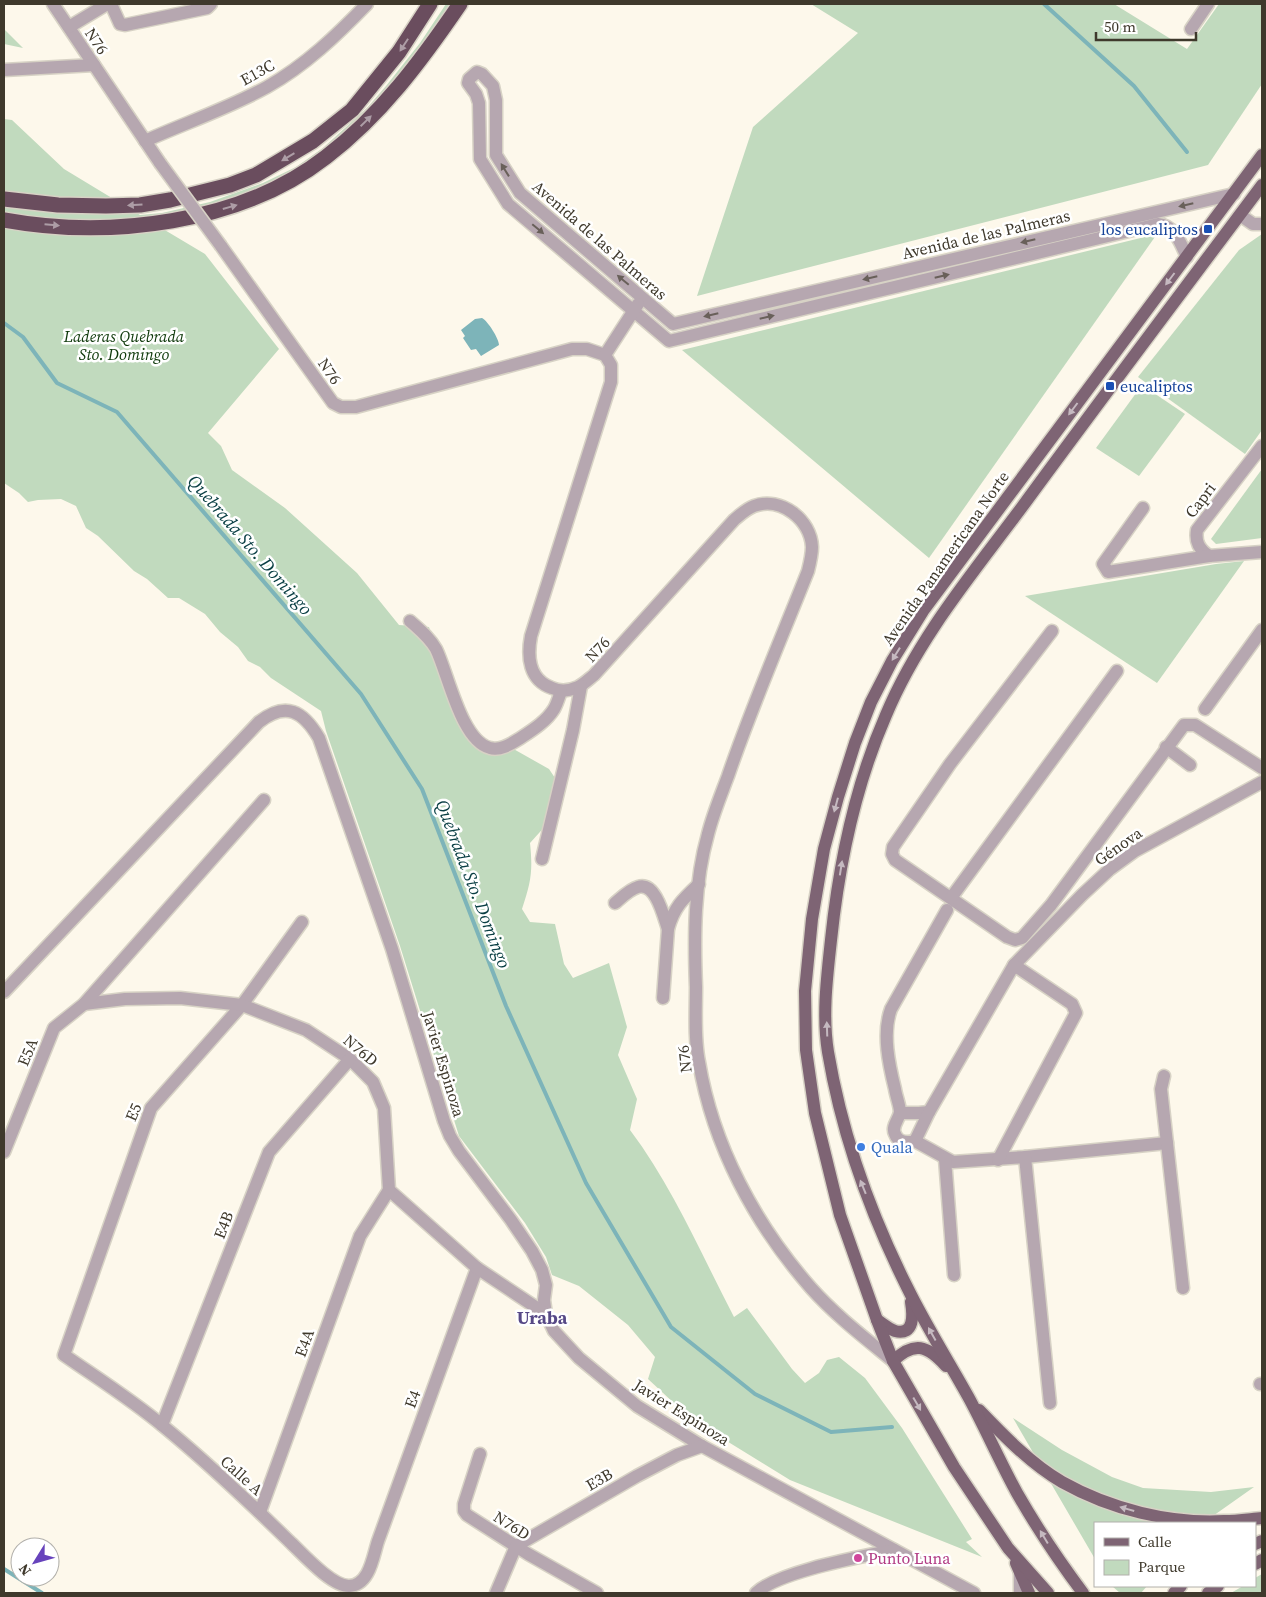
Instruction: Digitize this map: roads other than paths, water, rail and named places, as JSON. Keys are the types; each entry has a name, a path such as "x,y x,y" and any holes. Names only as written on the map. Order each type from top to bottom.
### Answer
{"highway":[{"path":"4,199 17,202 58,205 106,206 140,204 170,200 230,185 256,175 314,141 352,110 399,52 430,4"},
{"path":"4,220 104,228 137,226 180,220 247,202 271,191 299,176 326,157 389,99 412,72 460,4"}],"main road":[{"name":"Avenida Panamericana Norte","path":"1008,1548 954,1467 893,1361 840,1214 815,1113 806,1050 805,991 812,918 824,849 855,743 871,702 892,661 923,611 1262,156"},
{"name":"Avenida Panamericana Norte","path":"956,1377 907,1288 860,1179 839,1106 827,1047 826,993 833,923 844,853 855,804 871,750 887,710 938,620 1110,386 1262,185"},
{"path":"877,1320 895,1331 904,1330 911,1326 913,1310 907,1288"},
{"path":"893,1361 908,1349 913,1347 920,1348 938,1357 956,1377 970,1399 1017,1493 1048,1544 1083,1593"},
{"path":"970,1399 1003,1434 1035,1463 1061,1482 1088,1496 1128,1509 1173,1519 1223,1522 1262,1518"},
{"path":"1008,1548 1020,1570 1028,1593"},
{"path":"1008,1548 1048,1593"}],"street":[{"name":"N76","path":"53,4 160,163 333,403 341,407 356,407 572,349 587,349 605,355"},
{"path":"68,28 109,4 120,24 125,25 207,8 211,4"},
{"name":"E13C","path":"145,141 244,99 268,86 299,66 330,42 367,4"},
{"path":"1191,29 1208,4"},
{"path":"4,70 94,65"},
{"name":"Avenida de las Palmeras","path":"1186,257 1173,230 1165,225 1158,224 669,341 508,204 480,159 479,103 476,94 468,83 469,78 477,72 482,74 493,86 496,100 496,155 520,193 673,324 1234,194"},
{"path":"1240,215 1253,224 1262,224"},
{"path":"410,621 432,641 465,723 482,744 490,748 500,748 511,744 543,721 554,709 561,691 545,686 530,665 529,649 531,636 611,382 611,365 605,355 642,297"},
{"name":"Capri","path":"1209,556 1197,544 1197,530 1262,446"},
{"name":"N76","path":"561,691 581,686 602,668 743,512 755,506 766,504 782,507 796,514 805,524 812,547 808,570 738,745 707,835 699,884 694,950 698,1060 709,1107 724,1150 748,1201 772,1240 812,1289 851,1326 893,1361"},
{"path":"1143,508 1103,564 1108,572 1209,556 1262,552"},
{"path":"1205,709 1262,630"},
{"path":"1052,631 950,764 893,847 892,854 895,860 949,904 1006,937 1016,940 1022,938 1052,905 1181,728 1192,724 1262,768"},
{"path":"1118,671 949,904 891,1009 887,1019 887,1048 900,1113 894,1126 896,1136 901,1141 908,1143 915,1141 945,1159 954,1162 998,1160 1167,1143"},
{"path":"542,860 573,730 581,686"},
{"name":"Javier Espinoza","path":"4,992 259,722 279,711 290,711 302,716 319,738 392,949 450,1136 532,1251 542,1270 546,1285 544,1300 546,1314 554,1331 579,1358 637,1406 702,1446 974,1593"},
{"path":"1166,747 1190,765"},
{"name":"Génova","path":"915,1141 929,1112 1014,965 1109,870 1135,851 1262,782"},
{"name":"E5A","path":"4,1152 54,1028 84,1004 264,800"},
{"path":"663,998 668,929 679,903 699,884"},
{"path":"614,903 638,886 644,887 654,893 668,929"},
{"name":"E5","path":"64,1355 151,1108 242,1005 302,922"},
{"path":"998,1160 1076,1012 1072,1004 1014,965"},
{"name":"N76D","path":"84,1004 180,998 242,1005 306,1030 350,1059 373,1082 384,1108 389,1190"},
{"name":"E4B","path":"162,1425 269,1152 350,1059"},
{"path":"1164,1076 1161,1089 1183,1288"},
{"path":"900,1113 929,1112"},
{"path":"1025,1157 1050,1403"},
{"path":"945,1159 954,1275"},
{"path":"389,1190 477,1268 546,1314"},
{"name":"E4A","path":"260,1512 360,1236 389,1190"},
{"name":"E4","path":"378,1541 477,1268"},
{"name":"Calle A","path":"64,1355 162,1425 336,1582 350,1586 363,1580 367,1574 378,1541"},
{"name":"E3B","path":"516,1546 637,1476 677,1455 702,1446"},
{"name":"N76D","path":"480,1454 464,1504 464,1510 467,1515 593,1592"},
{"path":"496,1593 516,1546"},
{"path":"756,1593 775,1582 795,1574 845,1560 894,1550"},
{"path":"1020,1570 1020,1593"}],"water":[{"path":"482,318 493,330 499,345 481,356 476,349 471,350 463,338 465,336 461,330 475,319"}],"waterway":[{"path":"1044,4 1134,86 1187,152"},
{"name":"Quebrada Sto. Domingo","path":"4,323 23,337 57,383 117,412 361,694 422,789 506,1006 586,1183 671,1327 755,1394 831,1432 892,1427"},
{"path":"4,1569 42,1593"}],"place":[{"name":"los eucaliptos","path":"1208,229"},
{"name":"eucaliptos","path":"1110,386"},
{"name":"Quala","path":"861,1147"},
{"name":"Punto Luna","path":"858,1558"}],"district":[{"name":"Uraba","path":"542,1318"}],"park label":[{"name":"Laderas Quebrada Sto. Domingo","path":"124,345"}]}
